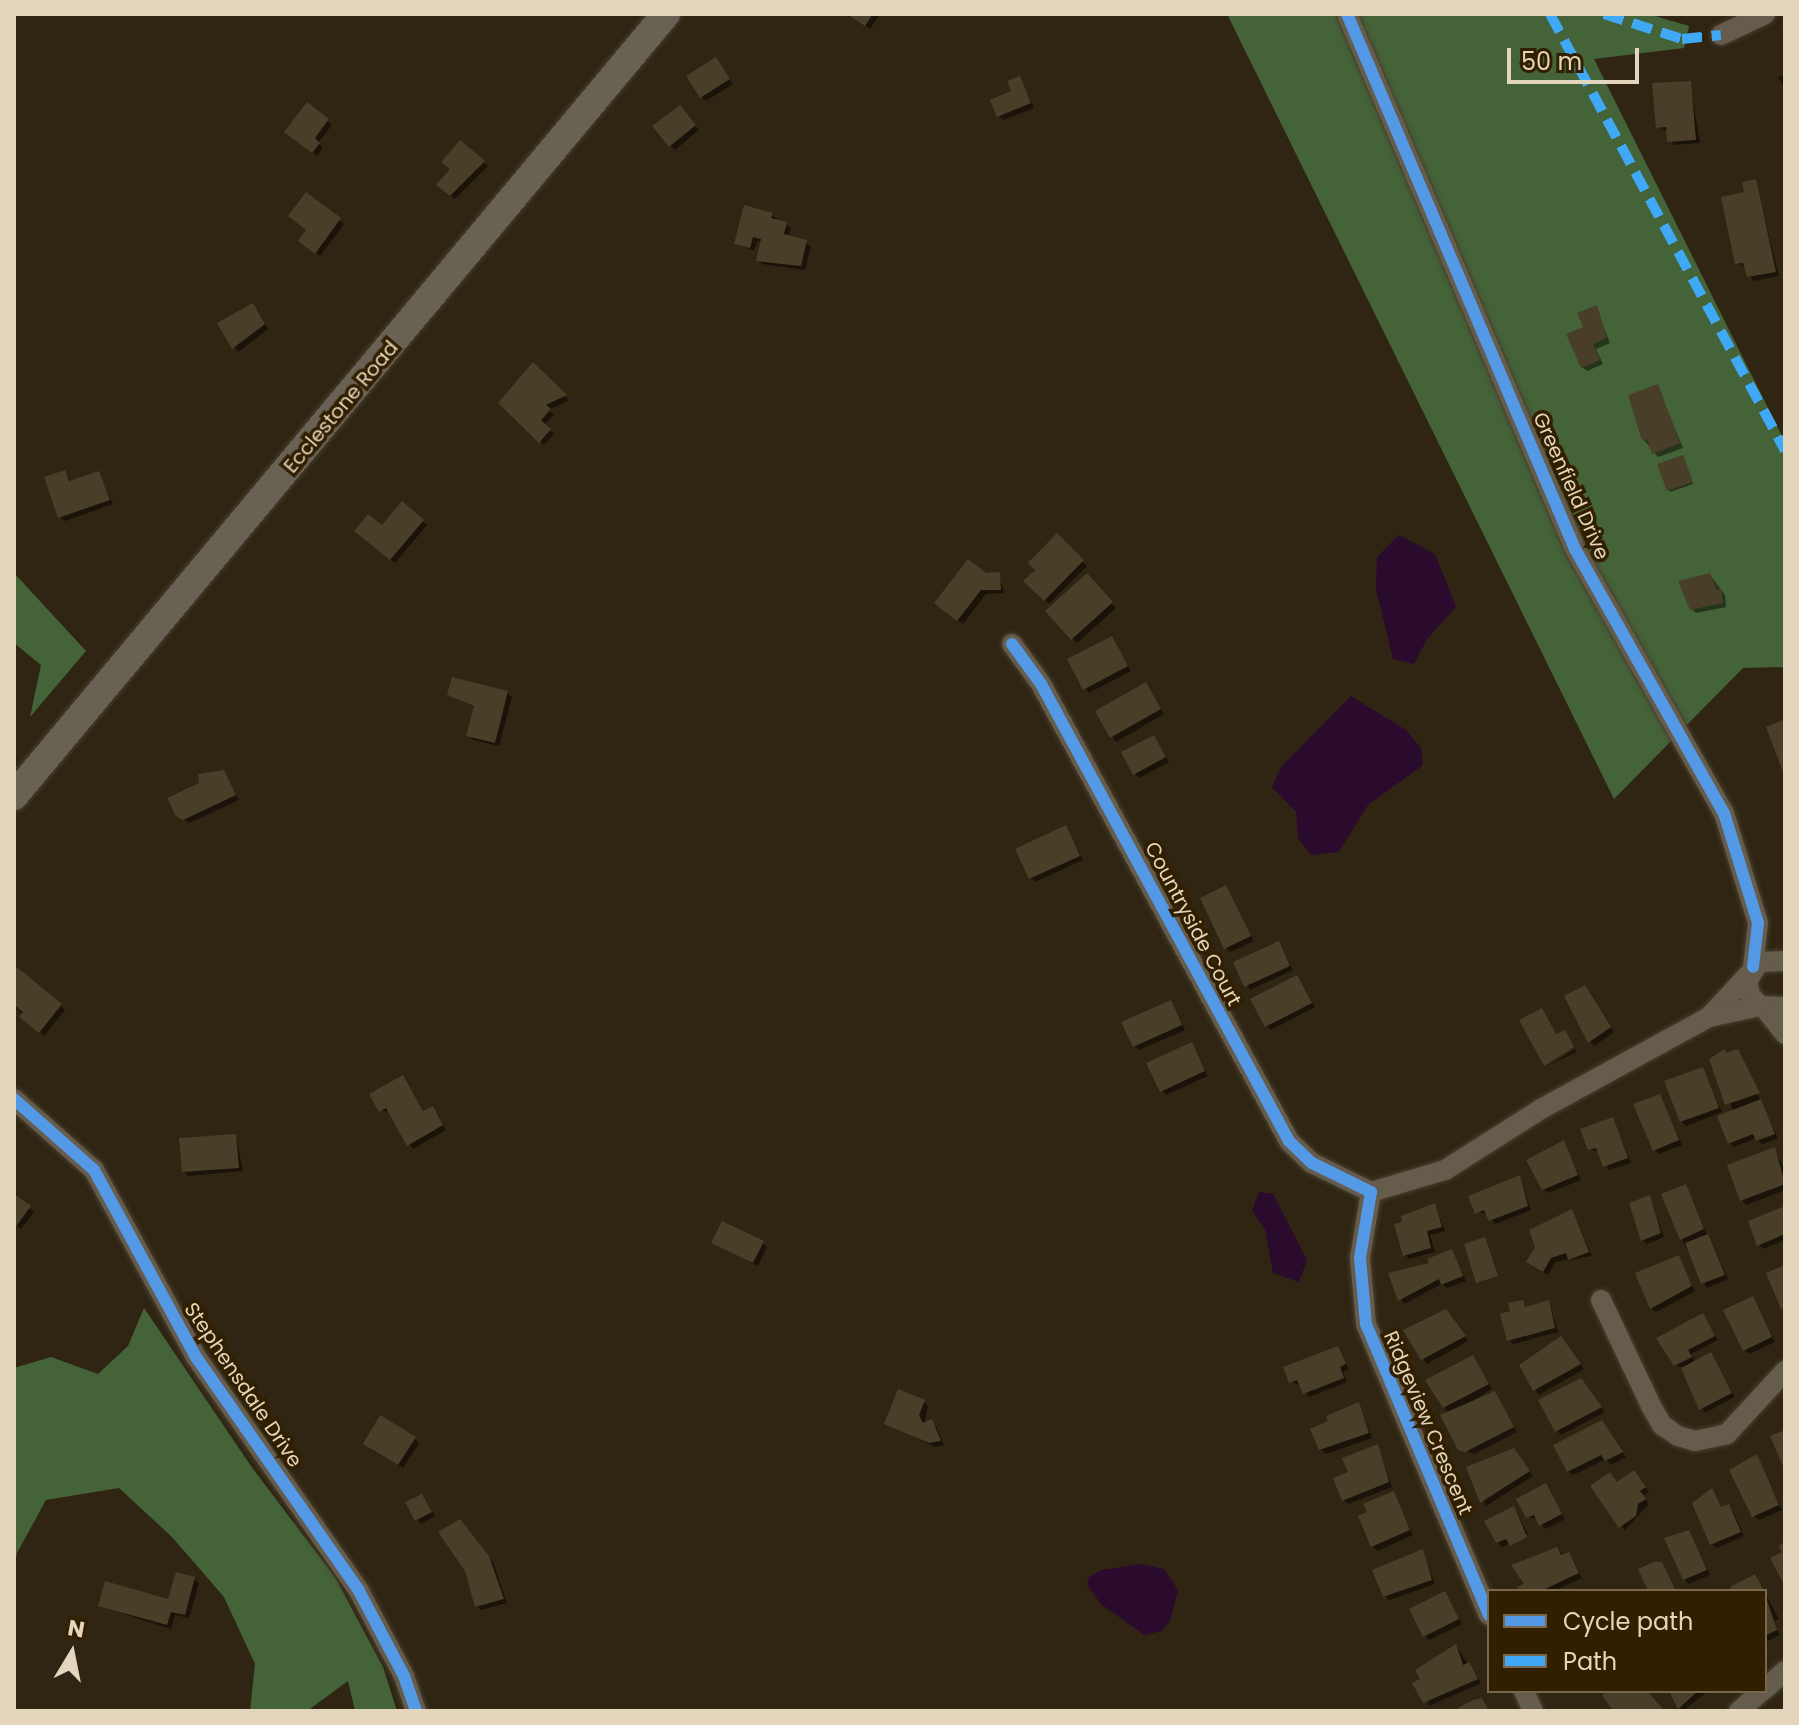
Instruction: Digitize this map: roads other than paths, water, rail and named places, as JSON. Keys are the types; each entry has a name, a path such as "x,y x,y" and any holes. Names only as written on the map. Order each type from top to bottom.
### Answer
{"main road":[{"name":"Ecclestone Road","path":"14,796 666,14"}],"street":[{"name":"Greenfield Drive","path":"1347,14 1575,549 1724,813 1758,923 1785,959"},
{"path":"1721,35 1765,14"},
{"name":"Countryside Court","path":"1012,644 1041,684 1289,1141 1312,1163 1371,1192"},
{"name":"Greenfield Drive","path":"1751,970 1758,923"},
{"path":"1709,1017 1751,970 1767,958 1785,959"},
{"path":"1751,970 1747,988 1770,1007 1785,1034"},
{"path":"1371,1192 1445,1170 1541,1109 1709,1017 1770,1007"},
{"name":"Stephensdale Drive","path":"14,1099 94,1170 196,1357 359,1591 397,1661 416,1711"},
{"name":"Ridgeview Crescent","path":"1371,1192 1360,1258 1366,1324 1487,1610"},
{"path":"1601,1300 1651,1406 1662,1425 1678,1436 1695,1441 1727,1434 1785,1371"},
{"path":"1767,1687 1785,1671"},
{"path":"1739,1711 1760,1693"}]}
